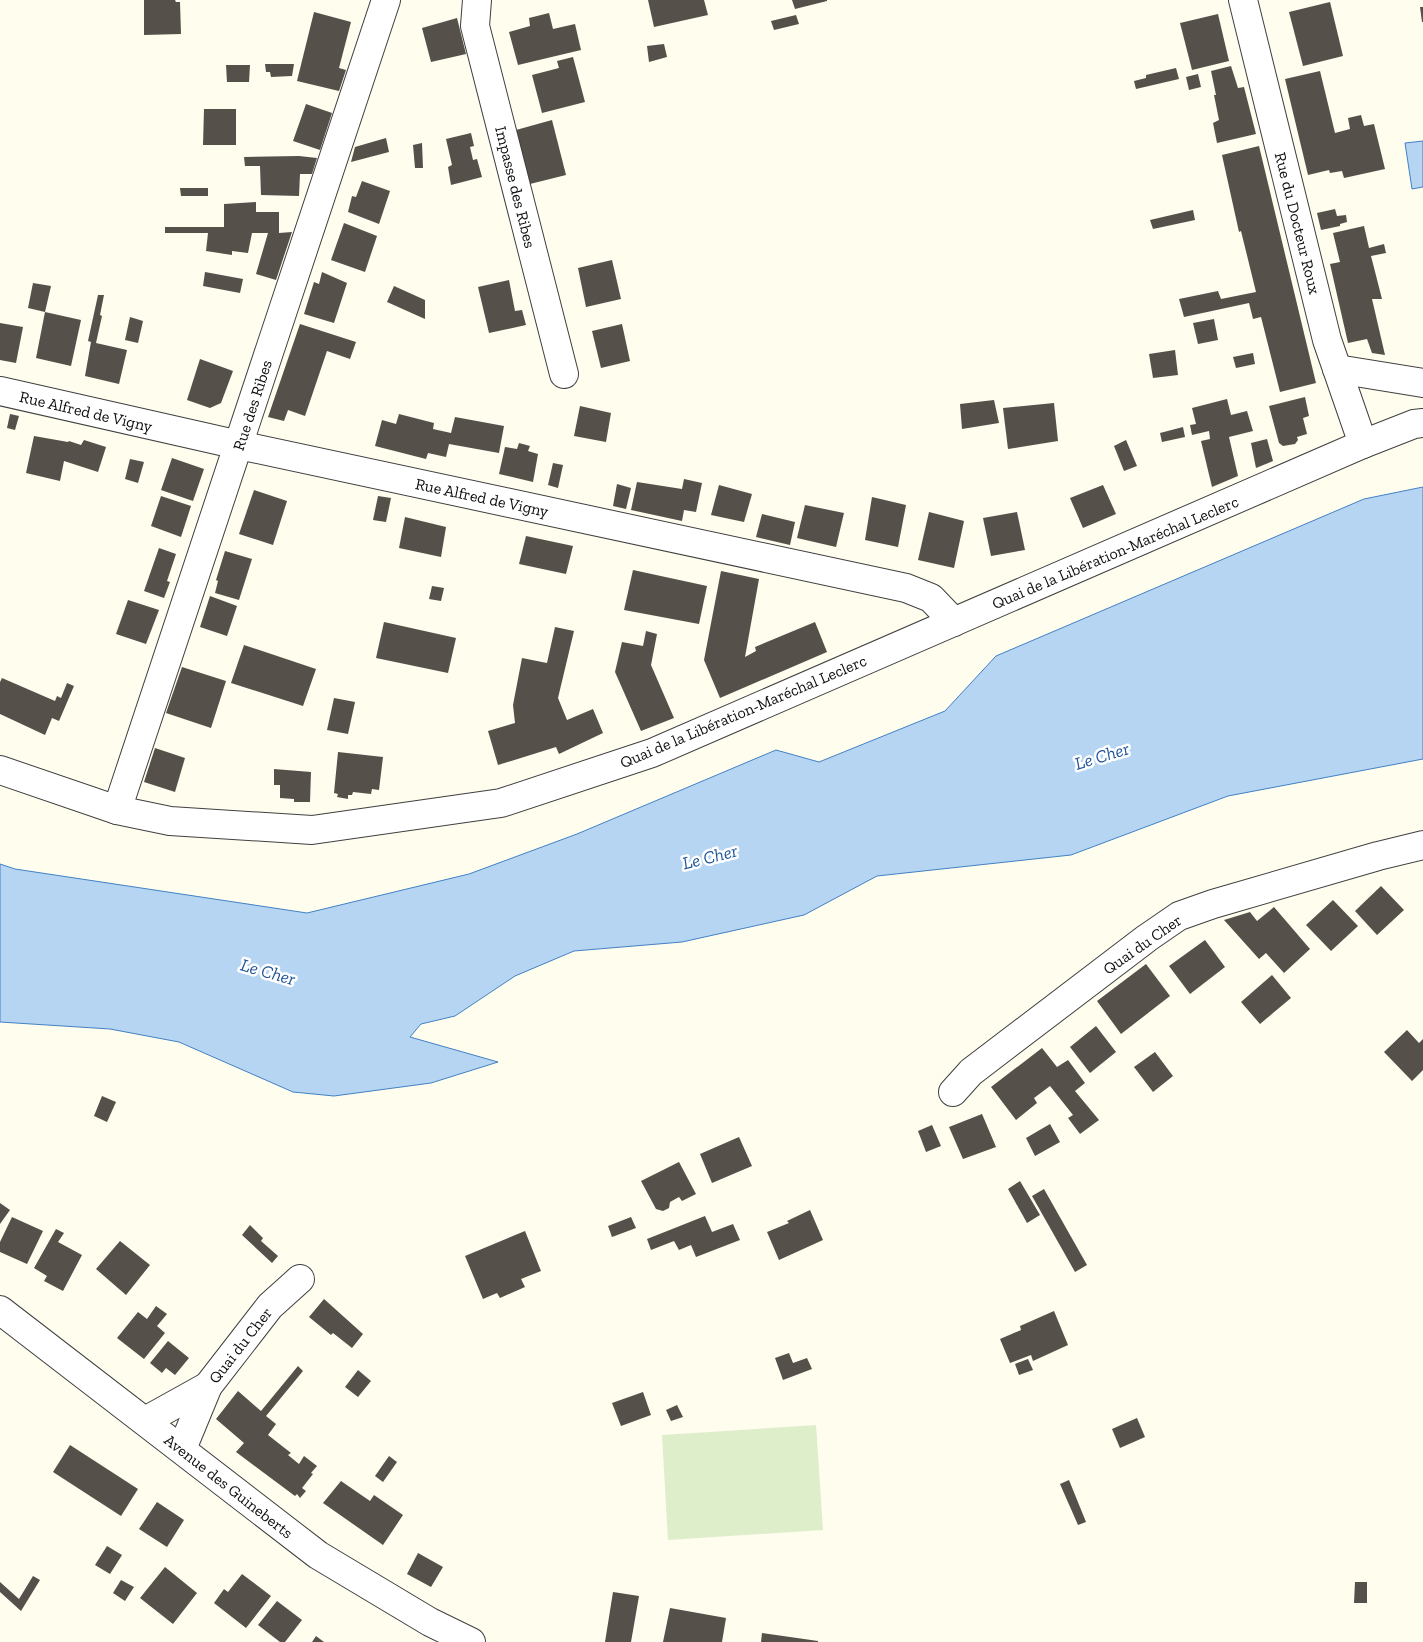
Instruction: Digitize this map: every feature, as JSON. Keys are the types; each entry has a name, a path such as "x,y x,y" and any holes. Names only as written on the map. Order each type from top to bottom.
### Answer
{"street":[{"name":"Rue des Ribes","path":"117,810 386,0"},
{"name":"Impasse des Ribes","path":"476,0 476,26 564,374"},
{"name":"Rue du Docteur Roux","path":"1243,0 1327,340 1363,444"},
{"path":"1337,369 1423,383"},
{"name":"Rue Alfred de Vigny","path":"0,391 239,445 906,588 930,598 954,622"},
{"name":"Quai de la Libération-Maréchal Leclerc","path":"0,770 117,810 170,821 312,830 501,803 652,753 1363,444 1414,424 1423,423"},
{"name":"Quai du Cher","path":"953,1092 971,1072 1147,938 1179,916 1213,904 1378,856 1423,845"},
{"name":"Quai du Cher","path":"182,1449 208,1386 270,1306 300,1279"},
{"name":"Avenue des Guineberts","path":"0,1310 318,1554 430,1622 471,1642"},
{"path":"145,1420 208,1386"}],"green space":[{"path":"816,1425 823,1530 668,1540 662,1435"}],"water":[{"path":"1423,141 1423,187 1412,189 1405,143"},
{"name":"Le Cher","path":"1423,487 1423,759 1228,796 1071,855 877,876 804,915 682,942 574,951 515,976 455,1016 421,1024 410,1037 498,1062 431,1083 334,1096 293,1092 179,1042 110,1029 0,1022 0,864 15,869 307,913 469,874 577,834 776,750 819,762 945,711 996,656 1364,499"}],"building":[{"path":"144,0 175,0 180,2 181,34 144,35"},
{"path":"648,0 704,0 708,15 654,27"},
{"path":"792,0 827,0 827,1 795,9"},
{"path":"1330,2 1343,56 1303,66 1289,12"},
{"path":"1420,7 1423,7 1423,22 1422,22"},
{"path":"314,12 351,22 339,68 346,70 339,91 297,81"},
{"path":"549,13 553,29 575,24 581,50 518,65 509,32 530,26 529,18"},
{"path":"1218,14 1229,61 1192,70 1180,23"},
{"path":"796,15 799,24 774,30 771,21"},
{"path":"457,18 466,54 431,62 422,28"},
{"path":"664,44 667,57 649,62 647,46"},
{"path":"573,57 585,102 542,113 532,75 559,68 557,61"},
{"path":"265,64 294,64 292,76 271,77 270,72 266,72"},
{"path":"226,65 250,65 249,82 227,82"},
{"path":"1231,66 1238,88 1244,87 1256,134 1217,143 1213,123 1219,120 1211,71"},
{"path":"1176,68 1179,79 1136,89 1134,81 1146,78 1146,75"},
{"path":"1320,71 1335,133 1350,129 1348,118 1361,115 1364,126 1374,124 1385,169 1344,178 1342,171 1330,173 1329,170 1308,175 1285,79"},
{"path":"1198,74 1201,87 1189,90 1186,77"},
{"path":"306,104 332,113 320,150 293,141"},
{"path":"204,109 236,109 236,145 203,145"},
{"path":"552,120 566,175 530,184 516,130"},
{"path":"471,133 474,146 470,147 473,160 477,159 482,177 451,185 448,167 452,165 446,139"},
{"path":"386,138 389,152 351,162 355,147"},
{"path":"422,143 423,168 415,168 413,145"},
{"path":"1259,146 1316,383 1280,392 1261,317 1253,319 1249,303 1184,317 1179,299 1218,291 1221,299 1256,292 1241,231 1239,232 1222,155"},
{"path":"299,156 317,158 312,174 300,174 299,196 261,195 260,166 245,166 244,157"},
{"path":"362,181 390,191 379,224 348,212 352,196 356,197"},
{"path":"180,188 208,188 208,196 181,196"},
{"path":"256,202 256,212 279,212 279,233 292,232 276,280 256,274 268,233 252,233 248,253 232,251 232,255 206,251 208,233 165,233 165,227 224,227 224,204"},
{"path":"1335,209 1337,216 1346,215 1347,222 1340,224 1340,226 1321,230 1317,213"},
{"path":"1193,210 1195,220 1153,229 1150,220"},
{"path":"344,223 377,236 365,272 331,260"},
{"path":"1364,226 1369,248 1384,244 1386,253 1371,256 1382,299 1372,299 1385,355 1372,353 1367,339 1348,343 1330,264 1340,262 1333,233"},
{"path":"612,260 621,299 586,307 578,268"},
{"path":"205,272 243,279 240,293 203,286"},
{"path":"322,272 347,283 334,323 304,314 314,282 319,284"},
{"path":"509,280 515,311 522,310 526,325 489,333 478,287"},
{"path":"33,283 51,286 45,312 28,308"},
{"path":"394,286 425,300 425,319 387,302"},
{"path":"98,295 104,295 96,343 127,350 119,384 85,376 91,342 88,341"},
{"path":"45,312 81,320 71,366 36,358"},
{"path":"130,317 143,321 138,343 125,340"},
{"path":"1214,319 1218,340 1198,344 1193,323"},
{"path":"0,323 23,327 16,363 0,360"},
{"path":"300,324 356,342 350,359 327,351 305,416 288,410 284,421 268,417"},
{"path":"622,324 630,361 601,368 592,331"},
{"path":"1175,350 1178,375 1153,378 1149,354"},
{"path":"1253,353 1255,364 1236,368 1233,357"},
{"path":"200,359 233,371 221,403 210,408 187,400"},
{"path":"1305,397 1309,416 1303,418 1307,434 1297,437 1298,440 1295,444 1283,446 1279,443 1269,406"},
{"path":"1227,399 1231,415 1247,411 1253,431 1229,437 1238,476 1212,487 1201,441 1210,439 1209,431 1192,435 1190,425 1196,424 1192,408"},
{"path":"994,400 999,423 962,429 960,404"},
{"path":"1054,403 1058,441 1008,449 1003,408"},
{"path":"580,406 611,413 606,442 574,436"},
{"path":"10,414 19,416 15,430 7,428"},
{"path":"399,414 434,423 433,429 451,433 455,417 504,426 499,453 449,444 446,457 428,453 426,459 375,446 382,420 396,424"},
{"path":"1183,427 1185,437 1162,442 1160,433"},
{"path":"34,436 69,441 81,445 84,440 106,447 98,472 64,461 60,481 26,473"},
{"path":"1267,439 1273,461 1256,468 1251,443"},
{"path":"1126,440 1137,466 1124,471 1114,446"},
{"path":"519,443 530,446 528,451 538,454 533,482 499,474 505,447 517,449"},
{"path":"172,458 204,469 193,501 161,490"},
{"path":"130,459 144,462 138,483 125,479"},
{"path":"553,463 563,465 558,488 548,485"},
{"path":"684,479 702,483 696,512 684,510 682,521 631,510 637,482 682,489"},
{"path":"617,484 631,488 626,509 613,506"},
{"path":"719,485 752,494 744,522 711,515"},
{"path":"1103,485 1116,514 1083,528 1070,498"},
{"path":"254,490 287,501 273,545 239,534"},
{"path":"161,496 191,506 181,537 151,526"},
{"path":"378,496 391,498 386,522 373,520"},
{"path":"872,497 906,505 898,547 865,540"},
{"path":"805,505 844,513 836,547 797,538"},
{"path":"929,512 964,521 954,568 918,560"},
{"path":"1017,512 1025,550 991,556 983,518"},
{"path":"762,514 795,522 790,545 756,537"},
{"path":"405,517 446,527 441,557 399,548"},
{"path":"526,536 573,546 566,574 519,564"},
{"path":"159,548 176,554 167,581 170,582 164,598 144,591"},
{"path":"225,551 252,559 239,600 215,593 218,581 216,580"},
{"path":"633,570 707,586 699,624 624,610"},
{"path":"721,571 759,579 745,657 756,651 755,647 815,622 827,652 720,698 704,660"},
{"path":"432,586 444,588 441,601 429,599"},
{"path":"210,596 237,606 227,636 200,627"},
{"path":"128,600 159,610 146,644 116,634"},
{"path":"384,622 456,638 448,673 376,658"},
{"path":"555,627 574,631 558,698 567,720 593,709 603,733 559,754 556,747 498,765 488,731 515,723 513,705 522,658 547,663"},
{"path":"646,631 657,634 651,665 674,718 641,731 615,672 622,642 643,646"},
{"path":"244,645 316,669 303,706 231,683"},
{"path":"182,667 226,681 211,728 166,713"},
{"path":"2,678 55,701 57,696 61,698 67,683 74,686 59,721 52,718 45,735 0,714 0,682"},
{"path":"334,698 355,702 348,734 327,730"},
{"path":"155,748 185,758 175,792 144,782"},
{"path":"338,752 383,757 379,790 372,789 371,794 353,792 352,795 348,795 348,799 337,797 338,794 334,793"},
{"path":"274,769 311,772 310,802 294,802 294,799 280,798 280,785 274,785"},
{"path":"1381,886 1404,910 1377,935 1355,911"},
{"path":"1333,900 1358,926 1331,951 1306,925"},
{"path":"1274,907 1310,949 1284,973 1266,953 1259,959 1224,920 1250,912 1257,921"},
{"path":"1205,940 1225,967 1190,994 1169,966"},
{"path":"1146,964 1170,996 1121,1034 1097,1001"},
{"path":"1272,975 1291,998 1260,1024 1241,1002"},
{"path":"1096,1026 1116,1052 1090,1073 1070,1047"},
{"path":"1407,1030 1419,1043 1423,1039 1423,1070 1412,1081 1384,1052"},
{"path":"1042,1048 1057,1067 1068,1060 1085,1083 1075,1091 1099,1120 1080,1134 1068,1118 1073,1115 1050,1086 1034,1098 1037,1103 1016,1120 991,1087"},
{"path":"1155,1052 1173,1076 1153,1092 1134,1067"},
{"path":"102,1096 116,1102 107,1122 94,1116"},
{"path":"982,1114 996,1147 963,1159 949,1127"},
{"path":"1050,1124 1060,1142 1035,1156 1026,1138"},
{"path":"932,1125 941,1146 926,1152 918,1131"},
{"path":"739,1137 752,1166 712,1183 700,1154"},
{"path":"679,1162 696,1194 682,1201 679,1197 670,1202 669,1208 663,1211 656,1209 641,1181"},
{"path":"1020,1181 1040,1215 1027,1223 1008,1189"},
{"path":"1044,1189 1087,1265 1075,1272 1032,1196"},
{"path":"0,1203 10,1210 0,1224"},
{"path":"810,1210 823,1240 779,1260 767,1232 789,1223 787,1221"},
{"path":"705,1216 712,1232 733,1224 740,1240 696,1257 691,1245 679,1250 674,1241 651,1250 647,1239"},
{"path":"12,1217 43,1231 27,1264 0,1252 0,1242"},
{"path":"631,1217 636,1228 612,1237 608,1226"},
{"path":"250,1225 263,1238 261,1241 278,1256 272,1263 242,1235"},
{"path":"56,1229 64,1233 58,1242 82,1255 63,1291 44,1281 47,1276 34,1268"},
{"path":"525,1231 541,1271 521,1279 525,1287 500,1298 497,1293 483,1299 465,1256"},
{"path":"120,1241 150,1265 126,1295 96,1269"},
{"path":"324,1299 363,1334 352,1348 333,1333 331,1335 309,1317"},
{"path":"156,1306 167,1314 157,1326 165,1333 144,1359 117,1338 138,1312 147,1319"},
{"path":"1054,1311 1068,1345 1033,1361 1031,1355 1010,1363 1000,1339 1021,1330 1020,1326"},
{"path":"168,1341 189,1358 175,1375 166,1368 162,1373 150,1363"},
{"path":"789,1353 793,1363 807,1358 812,1369 783,1380 775,1358"},
{"path":"1028,1359 1033,1370 1019,1375 1015,1364"},
{"path":"298,1366 303,1371 266,1416 276,1424 268,1435 291,1453 288,1455 299,1464 304,1456 317,1466 302,1488 306,1491 300,1498 236,1452 244,1443 216,1419 238,1391 261,1411"},
{"path":"358,1370 371,1381 358,1397 345,1387"},
{"path":"643,1392 651,1415 621,1426 612,1403"},
{"path":"677,1405 683,1417 671,1421 666,1410"},
{"path":"1137,1418 1145,1437 1120,1448 1112,1429"},
{"path":"70,1445 138,1489 121,1516 53,1472"},
{"path":"389,1456 397,1462 383,1482 375,1476"},
{"path":"1069,1480 1086,1522 1078,1525 1060,1484"},
{"path":"341,1481 370,1501 374,1495 403,1515 383,1545 323,1503"},
{"path":"157,1502 184,1520 167,1547 139,1529"},
{"path":"107,1546 122,1555 110,1574 95,1565"},
{"path":"418,1553 443,1567 431,1587 407,1574"},
{"path":"165,1567 197,1593 173,1624 140,1598"},
{"path":"242,1574 271,1596 246,1628 214,1603 224,1589 228,1592"},
{"path":"33,1576 40,1580 21,1611 0,1592 0,1582 19,1599"},
{"path":"121,1580 134,1587 125,1601 113,1593"},
{"path":"1355,1582 1367,1582 1367,1603 1354,1603"},
{"path":"613,1592 639,1596 631,1642 605,1642"},
{"path":"277,1601 302,1620 285,1642 280,1642 258,1625"},
{"path":"670,1608 726,1618 722,1642 663,1642"},
{"path":"762,1633 818,1641 818,1642 761,1642"},
{"path":"316,1636 324,1642 312,1642"}]}
